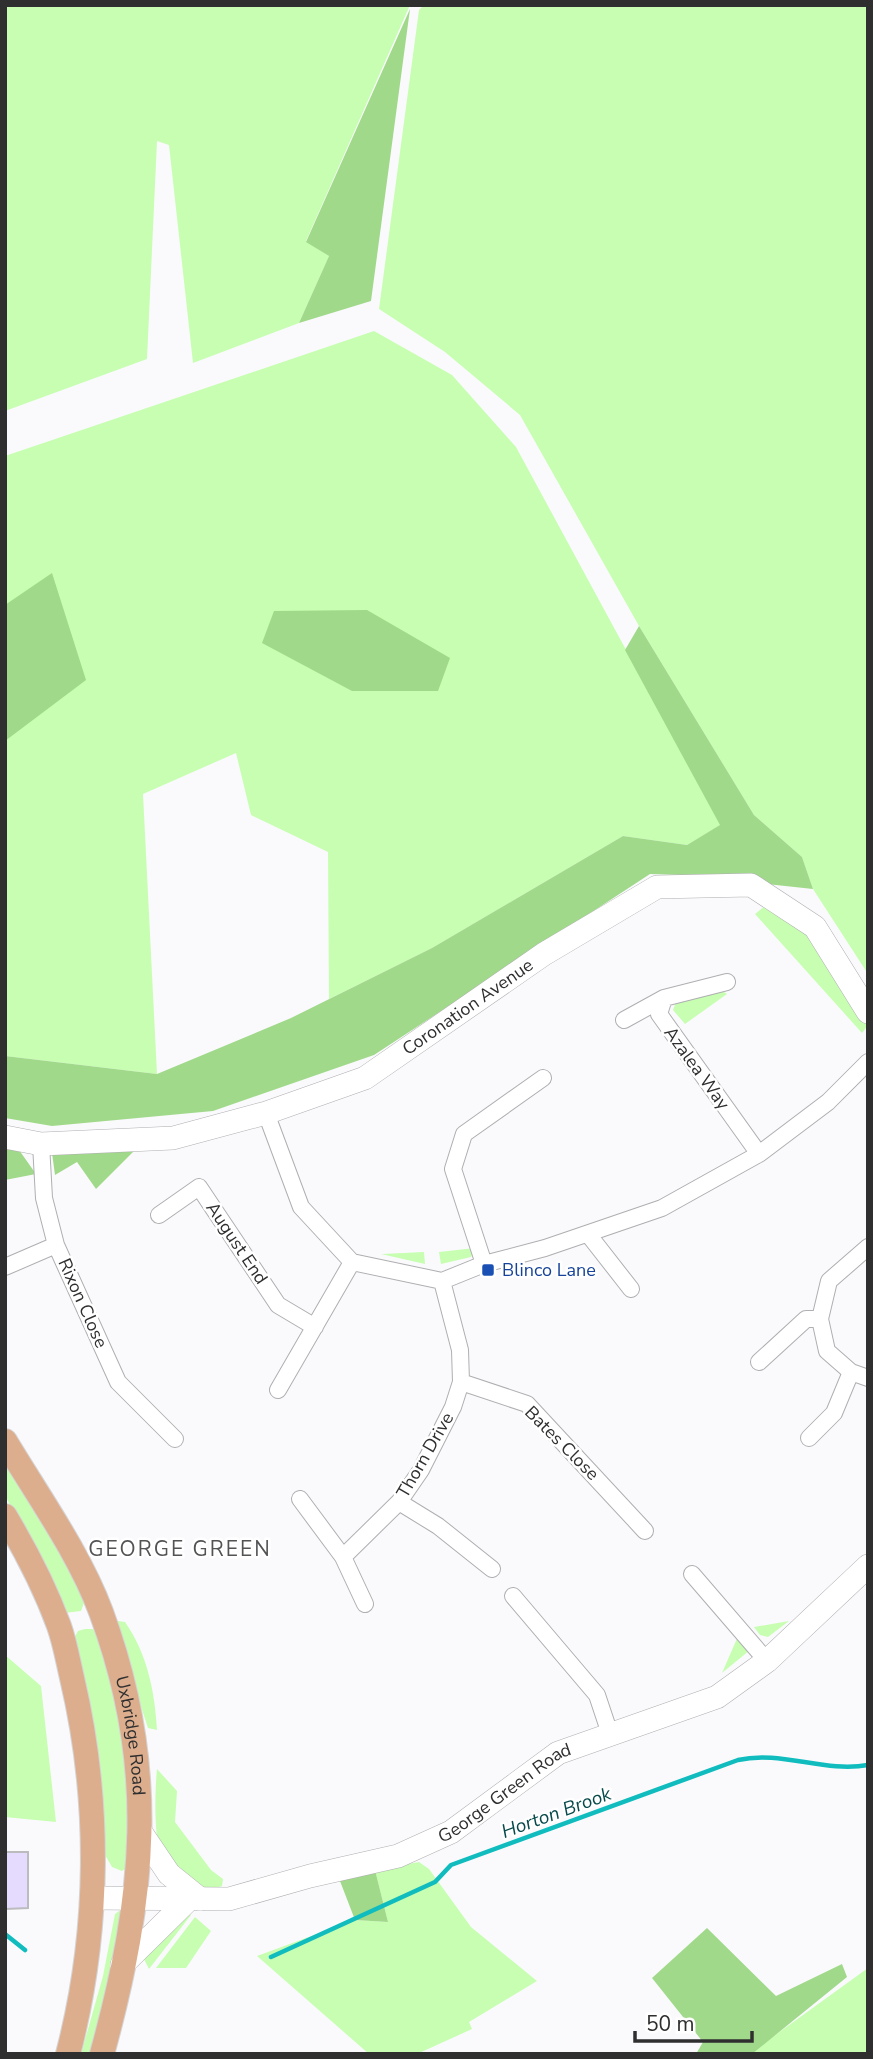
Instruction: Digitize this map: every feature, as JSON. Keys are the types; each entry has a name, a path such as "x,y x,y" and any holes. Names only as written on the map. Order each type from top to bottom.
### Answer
{"main road":[{"name":"Uxbridge Road","path":"5,1441 79,1567 101,1612 132,1718 140,1781 137,1899 106,2049"},
{"path":"5,1516 29,1556 60,1627 84,1729 93,1800 89,1935 68,2054"}],"street":[{"name":"Coronation Avenue","path":"5,1137 41,1144 173,1138 266,1113 365,1078 544,954 657,887 751,885 815,927 868,1012"},
{"path":"624,1020 664,998 727,982"},
{"name":"Azalea Way","path":"664,998 659,1014 759,1154"},
{"path":"266,1113 301,1207 352,1262 442,1281 484,1264 587,1234 662,1208 759,1154 828,1102 868,1062"},
{"path":"484,1264 453,1169 464,1134 543,1078"},
{"name":"Rixon Close","path":"41,1144 44,1198 56,1245 118,1382 175,1439"},
{"name":"August End","path":"159,1215 199,1187 278,1305 315,1327"},
{"path":"587,1234 631,1289"},
{"path":"5,1267 56,1245"},
{"path":"868,1247 829,1281 820,1319 827,1351 851,1372 868,1378"},
{"path":"278,1391 352,1262"},
{"name":"Thorn Drive","path":"342,1558 399,1502 421,1470 453,1407 461,1382 460,1350 442,1281"},
{"path":"759,1362 806,1319 820,1319"},
{"path":"809,1437 834,1413 851,1372"},
{"name":"Bates Close","path":"461,1382 527,1404 645,1531"},
{"path":"300,1499 342,1558 365,1604"},
{"path":"399,1502 438,1526 492,1569"},
{"name":"George Green Road","path":"92,1898 229,1899 310,1876 398,1856 451,1832 558,1753 717,1698 767,1661 868,1566"},
{"path":"692,1574 767,1661"},
{"path":"513,1596 597,1696 610,1734"},
{"path":"122,1965 194,1900 169,1874 140,1831"}],"green space":[{"path":"5,5 410,5 306,241 329,256 299,323 193,363 169,145 157,141 147,359 5,411"},
{"path":"424,5 868,5 868,974 813,889 802,857 754,815 639,626 520,415 445,352 379,309 419,10"},
{"path":"410,9 371,301 299,323 329,256 306,242"},
{"path":"374,331 452,375 516,447 721,825 687,845 623,836 432,948 329,999 328,852 251,815 236,753 143,794 157,1074 5,1056 5,456"},
{"path":"52,573 86,680 5,741 5,605"},
{"path":"367,610 450,658 438,691 352,691 262,643 274,611"},
{"path":"639,626 754,815 802,857 813,889 650,874 374,1055 213,1111 52,1126 5,1118 5,1056 157,1074 291,1018 432,948 623,836 687,845 720,825 625,650"},
{"path":"770,902 792,915 868,1015 868,1025 862,1033 755,914"},
{"path":"721,990 727,994 685,1024 673,1010 676,1002"},
{"path":"5,1149 19,1150 36,1174 5,1180"},
{"path":"136,1149 96,1189 77,1162 55,1175 52,1153"},
{"path":"475,1248 471,1257 441,1264 439,1252"},
{"path":"424,1252 425,1264 381,1254 382,1254"},
{"path":"5,1454 85,1600 81,1611 64,1613 5,1495"},
{"path":"118,1621 125,1622 133,1634 144,1660 152,1687 157,1730 148,1728 115,1627"},
{"path":"789,1621 768,1637 760,1635 754,1627"},
{"path":"93,1629 105,1653 121,1712 128,1809 128,1867 122,1871 112,1867 105,1855 99,1755 72,1642 78,1631"},
{"path":"739,1634 750,1650 722,1673"},
{"path":"5,1655 41,1686 56,1822 5,1817"},
{"path":"157,1769 177,1791 175,1822 211,1870 223,1879 222,1886 212,1888 192,1884 175,1873 163,1856 156,1829"},
{"path":"419,1862 429,1869 471,1927 537,1981 469,2022 472,2029 417,2054 369,2054 257,1956 355,1920 388,1922 375,1870"},
{"path":"375,1870 388,1922 355,1920 340,1881"},
{"path":"119,1911 123,1913 91,2054 81,2054 103,1976 115,1914"},
{"path":"188,1913 191,1915 149,1969 144,1959 150,1945"},
{"path":"195,1917 211,1931 186,1968 156,1968"},
{"path":"707,1928 776,1996 842,1964 847,1977 752,2054 696,2054 703,2042 652,1978"},
{"path":"868,1968 868,2054 749,2054"}],"building":[{"path":"5,1852 28,1852 28,1908 6,1909"}],"waterway":[{"name":"Horton Brook","path":"271,1957 435,1882 451,1865 738,1760 770,1758 835,1766 868,1765"},
{"name":"Horton Brook","path":"5,1934 25,1950"}],"place":[{"name":"Blinco Lane","path":"488,1270"}],"district":[{"name":"GEORGE GREEN","path":"180,1549"}]}
